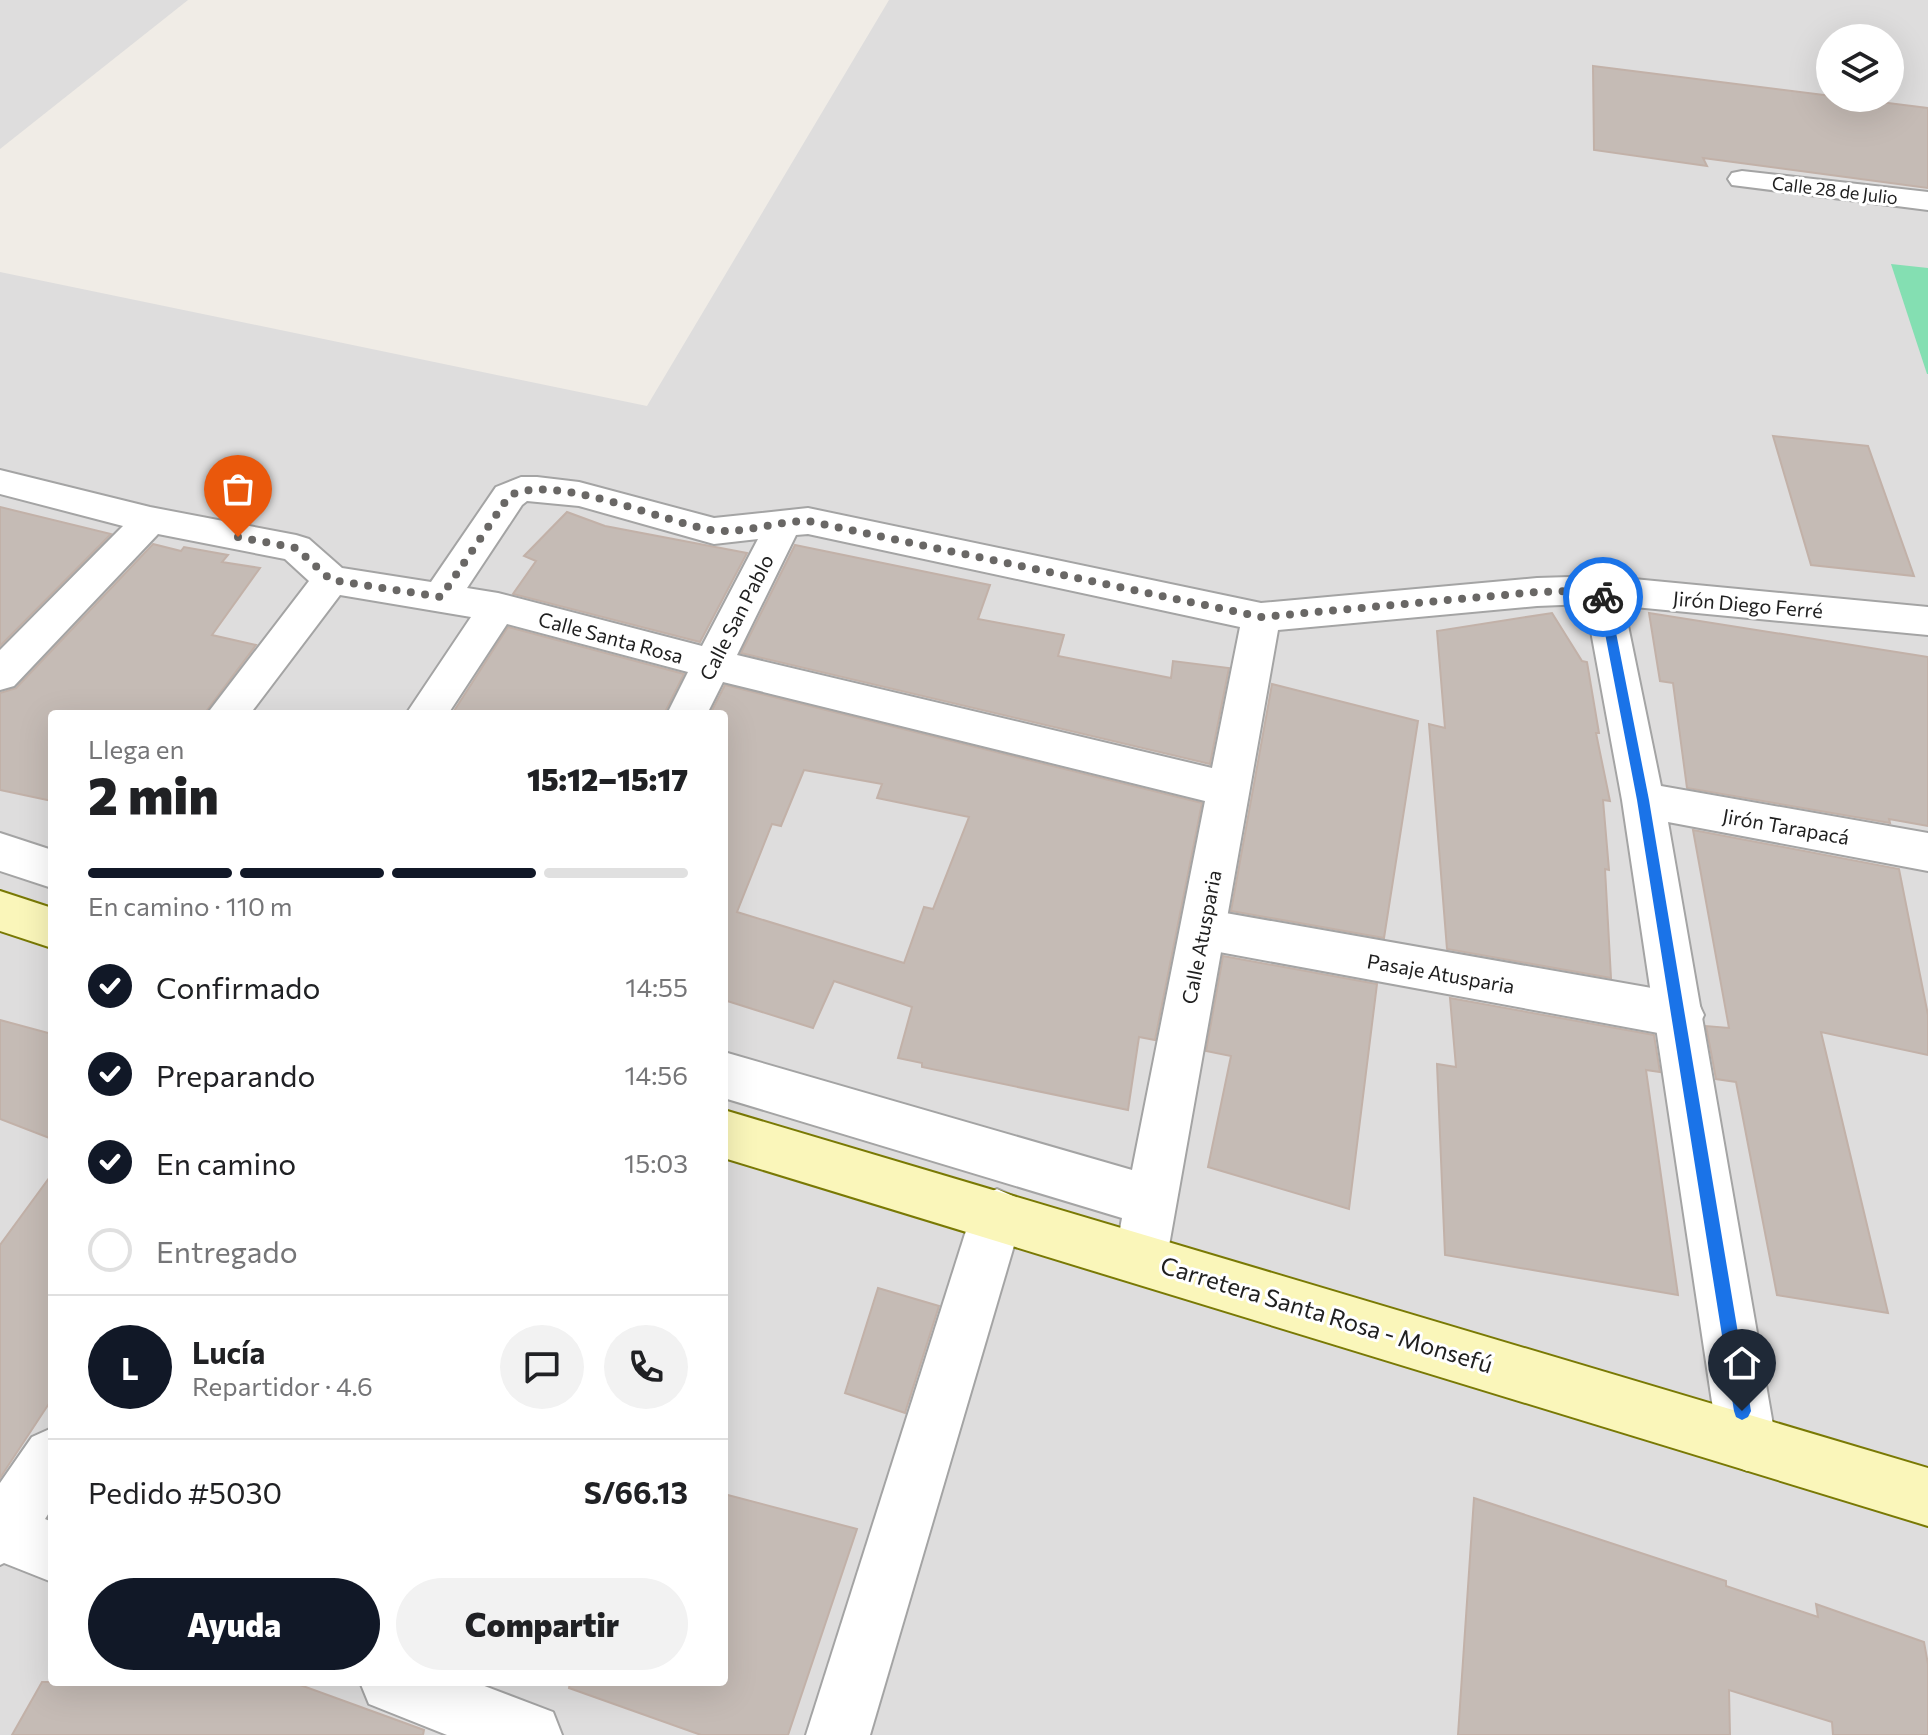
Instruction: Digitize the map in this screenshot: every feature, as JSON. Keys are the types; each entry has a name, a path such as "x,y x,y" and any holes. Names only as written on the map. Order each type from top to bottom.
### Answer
{"main road":[{"path":"0,911 48,927"},
{"name":"Carretera Santa Rosa - Monsefú","path":"728,1135 1141,1257 1928,1497"}],"street":[{"name":"Calle 28 de Julio","path":"1742,179 1928,201"},
{"path":"0,482 150,520 296,548 331,580 230,710"},
{"name":"Jirón Diego Ferré","path":"441,597 509,496 521,489 579,494 714,531 785,521 808,521 1261,617 1537,592 1602,590 1928,621"},
{"path":"0,675 150,520"},
{"name":"Calle San Pablo","path":"689,710 785,521"},
{"name":"Calle Santa Rosa","path":"331,580 498,607 713,664 1229,790"},
{"path":"1602,590 1643,800 1680,1015 1747,1442"},
{"path":"429,710 498,607"},
{"name":"Calle Atusparia","path":"1141,1257 1261,617"},
{"name":"Jirón Tarapacá","path":"1643,800 1928,852"},
{"path":"0,852 48,868"},
{"name":"Pasaje Atusparia","path":"1203,929 1680,1015"},
{"path":"728,1076 1151,1201"},
{"path":"838,1735 997,1215"},
{"path":"13,1538 48,1465"},
{"path":"401,1686 530,1735"}],"shaded area":[{"path":"0,0 188,0 0,149"},
{"path":"889,0 1928,0 1928,1735 0,1735 0,272 647,406"}],"green space":[{"path":"1891,264 1928,268 1928,374 1927,374"}],"building":[{"path":"1593,66 1816,94 1816,112 1904,112 1904,105 1928,108 1928,188 1703,158 1707,166 1594,150"},
{"path":"1773,436 1868,446 1914,576 1811,565"},
{"path":"0,507 111,534 0,646"},
{"path":"567,512 605,526 747,553 700,642 513,594 536,561 524,556"},
{"path":"153,544 181,551 184,547 228,555 222,562 260,568 212,635 256,645 207,710 48,710 48,800 0,790 0,693 16,688"},
{"path":"795,545 990,585 978,619 1064,635 1058,656 1171,678 1173,661 1229,668 1210,764 741,653"},
{"path":"1552,613 1582,661 1587,662 1599,733 1596,733 1610,801 1603,800 1609,870 1605,869 1611,978 1447,949 1429,724 1445,728 1437,631"},
{"path":"1649,613 1928,657 1928,826 1889,819 1890,823 1687,788 1673,683 1660,681"},
{"path":"508,627 684,674 666,710 455,710"},
{"path":"1272,684 1418,721 1384,938 1231,911"},
{"path":"725,685 1202,803 1155,1040 1139,1037 1128,1110 922,1067 922,1063 898,1058 912,1007 834,981 813,1028 728,1001 728,710 712,710","holes":["804,770 882,784 877,798 969,817 933,909 924,907 904,963 737,912 772,824 781,826"]},
{"path":"1693,830 1899,869 1928,1015 1928,1055 1821,1032 1888,1313 1777,1295 1736,1082 1716,1079 1706,1026 1729,1028"},
{"path":"1223,956 1377,984 1349,1209 1208,1167 1231,1056 1206,1051"},
{"path":"1450,998 1654,1035 1660,1072 1646,1070 1678,1295 1445,1255 1437,1064 1456,1067"},
{"path":"0,1020 48,1033 48,1137 0,1119"},
{"path":"48,1179 48,1405 0,1478 0,1245"},
{"path":"878,1288 939,1306 905,1413 845,1393"},
{"path":"728,1495 857,1529 788,1735 701,1735 569,1688 728,1686"},
{"path":"1474,1498 1726,1581 1726,1586 1818,1617 1816,1604 1924,1642 1928,1664 1928,1735 1833,1735 1832,1722 1729,1690 1730,1735 1458,1735"},
{"path":"42,1682 48,1682 48,1686 303,1686 424,1730 423,1735 12,1735"}],"way so far":[{"path":"238,537 296,548 331,580 441,597 509,496 521,489 537,489 579,494 714,531 785,521 808,521 1261,617 1537,592 1602,590 1603,597"}],"route":[{"path":"1603,597 1643,800 1680,1015 1742,1411"}]}
